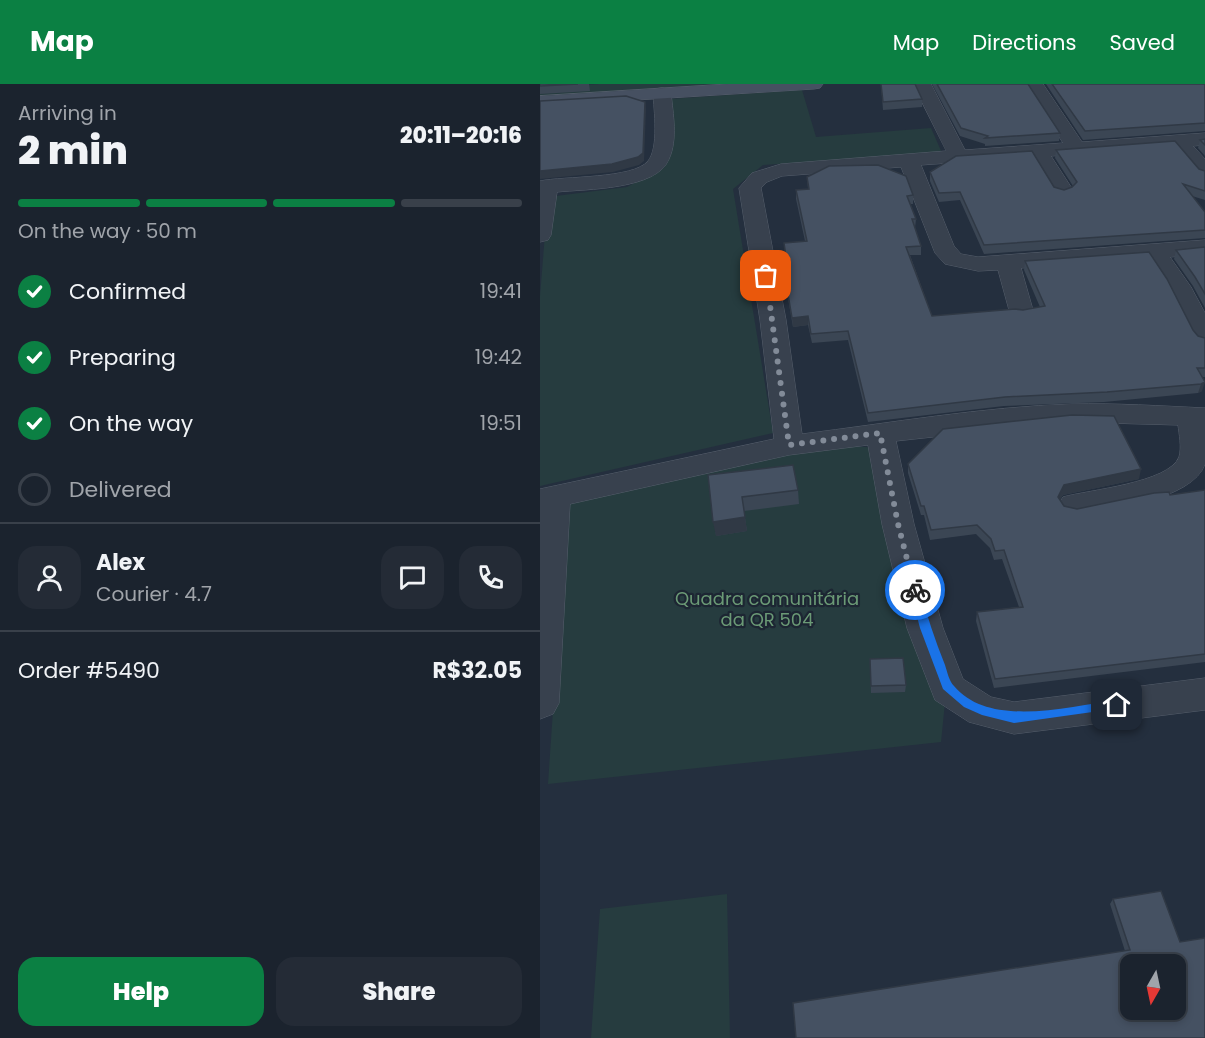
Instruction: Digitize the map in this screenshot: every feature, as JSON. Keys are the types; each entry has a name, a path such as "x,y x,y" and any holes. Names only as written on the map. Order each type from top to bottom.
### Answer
{"street":[{"path":"540,101 814,84"},
{"path":"922,84 958,156"},
{"path":"1034,84 1076,147"},
{"path":"540,235 544,186 631,177 652,169 660,156 662,145 662,93"},
{"path":"789,445 782,405 773,320 750,188 758,178 781,170 1205,139"},
{"path":"1179,141 1205,172"},
{"path":"1038,150 1062,190"},
{"path":"908,159 948,255 970,264 1205,247"},
{"path":"1155,252 1179,287 1205,338"},
{"path":"1008,263 1021,310"},
{"path":"540,703 547,499 789,445 880,433 1070,413 1133,413 1198,417 1193,458 1184,472 1156,486 1074,505"},
{"path":"880,433 898,524 925,628 948,689 982,711 1014,718 1205,694"}],"green space":[{"path":"599,84 745,84 540,98 540,88"},
{"path":"802,90 816,137 931,128 942,153 763,165 733,189 773,433 540,486 540,296 548,197 627,187 660,169 670,99"},
{"name":"Quadra comunitária da QR 504","path":"809,444 884,448 946,692 941,742 548,784 567,503"},
{"path":"727,894 730,1038 591,1038 600,909"}],"building":[{"path":"540,84 578,84 540,86"},
{"path":"881,84 915,84 922,99 883,102"},
{"path":"937,84 1028,84 1060,133 985,138 988,136 961,128"},
{"path":"1052,84 1205,84 1205,123 1085,131"},
{"path":"626,96 645,102 643,153 638,157 612,164 540,171 540,101"},
{"path":"1175,141 1199,169 1205,171 1205,191 1183,184 1205,212 1205,230 984,245 960,192 939,193 930,172 956,156 1032,151 1054,187 1064,190 1077,182 1056,150"},
{"path":"878,165 906,176 913,195 907,196 916,219 912,219 921,246 906,247 932,316 1023,310 1045,306 1025,261 1149,252 1167,279 1193,330 1198,336 1205,338 1205,368 1197,368 1205,382 1107,392 1005,397 868,413 848,331 811,334 808,316 792,318 784,271 788,271 784,243 807,241 796,190 809,189 807,177 829,166"},
{"path":"1205,247 1205,294 1176,250"},
{"path":"1072,415 1114,416 1141,469 1064,485 1058,497 1064,506 1077,509 1154,493 1169,492 1170,495 1205,490 1205,654 995,679 977,612 1023,607 1004,550 995,551 991,539 977,525 931,530 908,464 943,429"},
{"path":"793,465 798,490 742,497 745,517 713,522 708,475"},
{"path":"903,658 906,685 871,686 870,659"},
{"path":"1161,891 1180,942 1205,938 1205,1038 796,1038 793,1003 1130,950 1113,899"}],"way so far":[{"path":"766,276 789,445 880,433 898,524 915,590"}],"route":[{"path":"915,590 925,628 948,689 982,711 1014,718 1117,705"}]}
